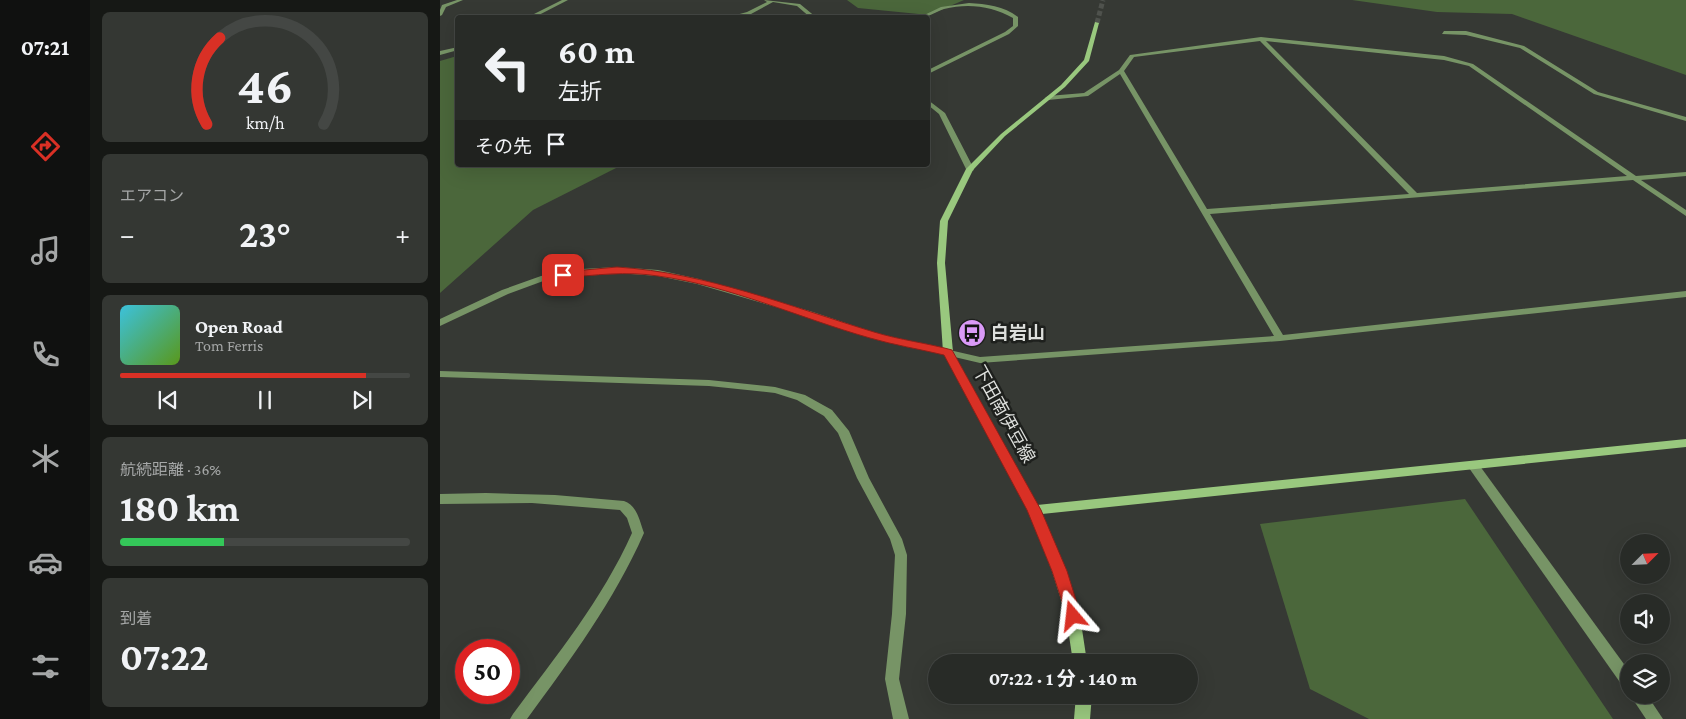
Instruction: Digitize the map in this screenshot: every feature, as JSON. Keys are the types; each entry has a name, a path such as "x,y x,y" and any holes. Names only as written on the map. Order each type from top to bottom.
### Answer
{"main road":[{"name":"下田南伊豆線","path":"1079,654 1073,616 1059,571 1034,510 948,352 941,263 944,221 970,169 1003,135 1063,86 1087,60 1097,23"},
{"path":"1034,510 1686,443"},
{"path":"1082,719 1083,704"}],"street":[{"path":"440,15 444,6 461,0"},
{"path":"534,15 566,0"},
{"path":"766,0 798,5 811,15"},
{"path":"740,15 749,13 772,1"},
{"path":"924,15 934,8 967,3 996,6 1009,11 1016,17 1015,26 1007,33 930,71"},
{"path":"1444,33 1466,34 1522,47 1596,93 1686,118"},
{"path":"1048,98 1086,95 1121,71 1132,56 1261,39 1444,58 1471,65 1686,214"},
{"path":"1261,39 1414,195"},
{"path":"440,53 455,49"},
{"path":"1121,71 1280,338"},
{"path":"930,104 942,113 970,169"},
{"path":"1204,212 1686,174"},
{"path":"440,323 505,292 544,278 582,272 617,270 658,273 699,282 810,314 872,336 980,360 1280,338 1686,294"},
{"path":"440,374 708,383 775,390 801,397 828,413 842,431 863,478 896,539 901,555 899,614 892,679 901,719"},
{"path":"1473,465 1620,670"},
{"path":"440,499 516,498 581,500 624,506 632,516 638,532 621,571 571,647 518,719"},
{"path":"1644,704 1655,719"}],"green space":[{"path":"847,0 964,0 929,15 858,8"},
{"path":"1352,0 1686,0 1686,75 1512,14 1437,12"},
{"path":"455,57 455,167 618,167 533,210 440,293 440,61"},
{"path":"1465,499 1613,719 1369,719 1310,689 1260,524"}],"tunnel":[{"path":"1097,23 1103,0"}],"place":[{"name":"白岩山","path":"972,333"}],"route":[{"path":"563,275 617,270 658,273 699,282 810,314 872,336 948,352 1034,510 1059,571 1073,616"}]}
